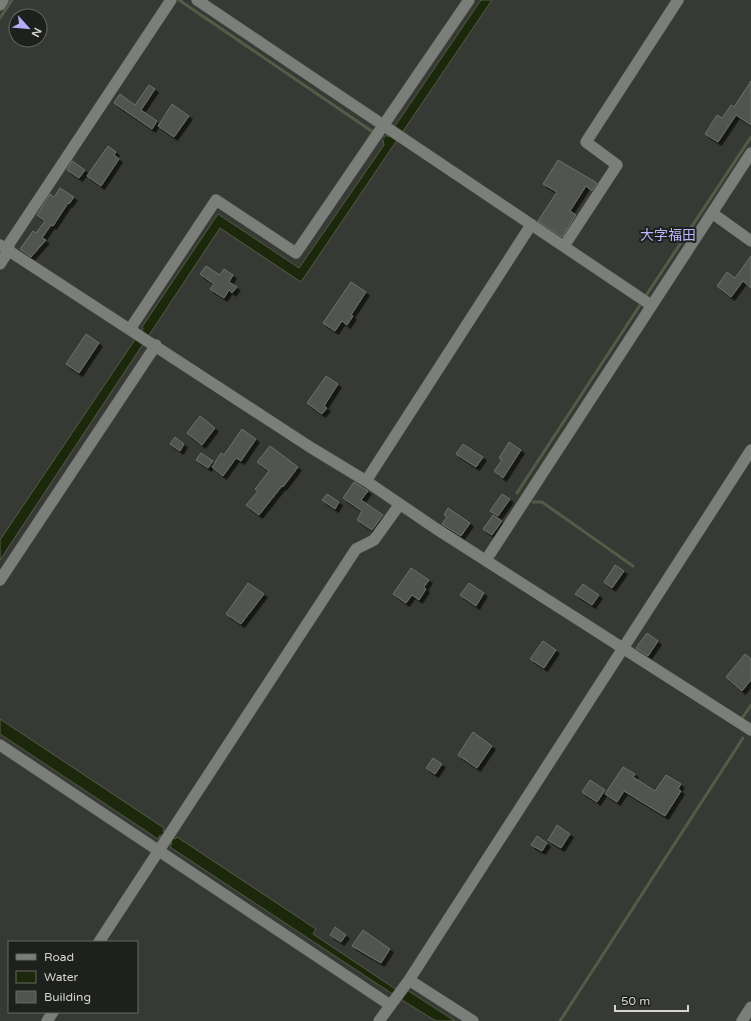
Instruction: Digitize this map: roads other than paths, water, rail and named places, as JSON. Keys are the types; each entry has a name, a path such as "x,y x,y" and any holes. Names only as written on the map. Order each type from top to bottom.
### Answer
{"street":[{"path":"0,5 3,0"},
{"path":"0,264 4,247 9,244 171,0"},
{"path":"197,0 382,131 404,138 646,302"},
{"path":"134,331 216,200 296,253 382,131 468,0"},
{"path":"564,246 617,165 586,142 678,0"},
{"path":"486,560 646,302 712,213 751,153"},
{"path":"712,213 751,241"},
{"path":"366,481 531,225"},
{"path":"4,247 310,447 366,481 622,648 751,730"},
{"path":"0,580 152,343"},
{"path":"379,1021 751,450"},
{"path":"100,941 356,549 374,540 400,504"},
{"path":"0,745 165,842 399,992 473,1021"},
{"path":"742,1021 751,1006"}],"water":[{"path":"481,0 492,0 301,282 220,228 0,560 0,540 143,329 142,327 218,214 299,268 384,145 383,140 370,131 371,129 384,138 386,135 389,137 396,129 395,126"},
{"path":"0,719 164,828 163,831 175,839 177,837 316,929 313,934 394,988 406,993 407,990 455,1021 436,1021 402,1000 402,998 391,993 170,847 172,843 160,835 158,839 0,734"}],"waterway":[{"path":"0,18 12,0"},
{"path":"179,0 373,132"},
{"path":"645,297 751,137"},
{"path":"517,493 642,302"},
{"path":"533,502 542,502 633,566"},
{"path":"743,717 751,705"},
{"path":"560,1021 743,738"}],"district":[{"name":"大字福田","path":"668,235"}]}
